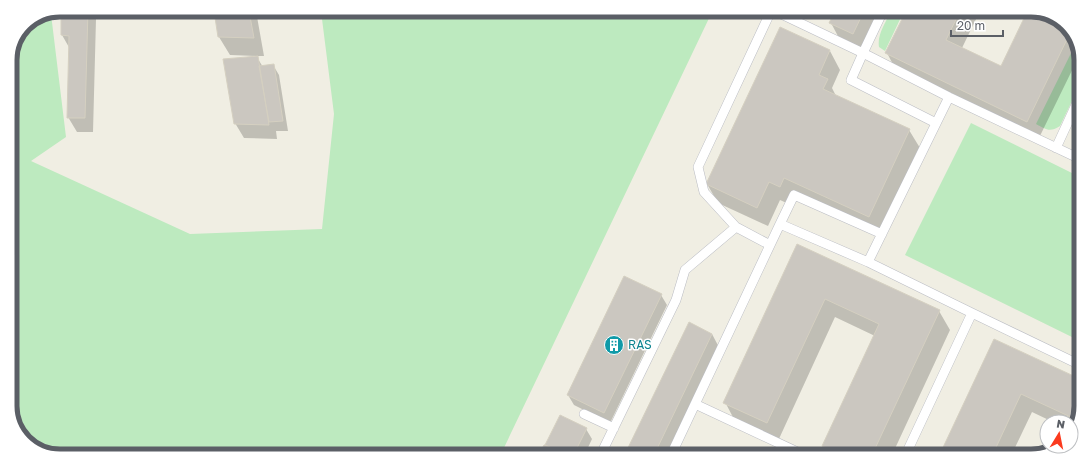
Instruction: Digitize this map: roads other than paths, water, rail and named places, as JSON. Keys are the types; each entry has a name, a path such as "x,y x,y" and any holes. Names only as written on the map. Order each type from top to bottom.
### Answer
{"lane":[{"path":"768,17 698,167 704,192 736,227 770,245"},
{"path":"787,17 1074,157"},
{"path":"880,17 851,80 936,122"},
{"path":"868,262 949,97"},
{"path":"1056,148 1074,109"},
{"path":"674,449 794,195 882,234"},
{"path":"780,224 868,262 972,314 1074,362"},
{"path":"604,449 676,300 685,270 736,227"},
{"path":"908,449 972,314"},
{"path":"695,404 791,449"},
{"path":"584,414 614,428"}],"place":[{"name":"RAS","path":"614,345"}]}
